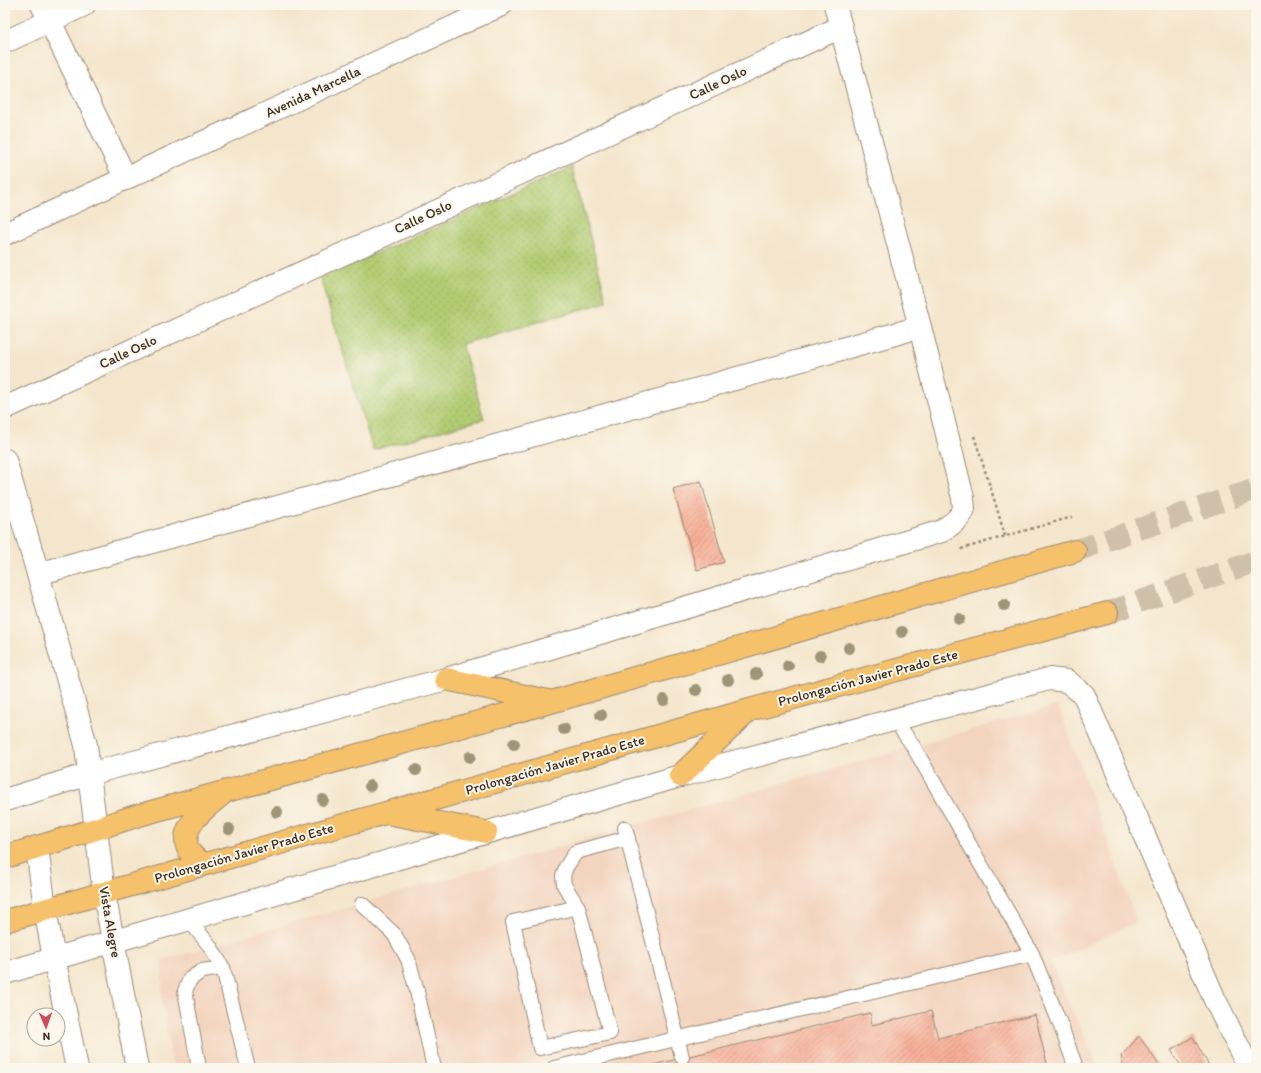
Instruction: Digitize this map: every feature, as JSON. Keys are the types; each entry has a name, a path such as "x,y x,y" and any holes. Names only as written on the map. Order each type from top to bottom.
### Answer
{"main road":[{"path":"5,857 136,816 552,702 1076,551"},
{"name":"Prolongación Javier Prado Este","path":"5,921 749,710 1107,613"},
{"path":"446,679 552,702"},
{"path":"680,776 749,710"},
{"path":"206,864 198,861 192,856 186,840 187,831 202,810 225,792"},
{"path":"386,813 486,832"}],"street":[{"path":"5,42 46,13 84,5"},
{"name":"Avenida Marcella","path":"5,234 501,5"},
{"path":"5,800 90,774 446,679 942,531 957,519 964,509 963,498 920,327 835,5"},
{"path":"46,13 126,179"},
{"name":"Calle Oslo","path":"5,408 841,26"},
{"path":"38,574 920,327"},
{"name":"Vista Alegre","path":"5,460 86,745 104,893 138,1068"},
{"path":"5,973 680,776 1049,679 1067,681 1084,694 1215,1000 1249,1068"},
{"path":"37,847 45,909 77,1068"}],"lane":[{"path":"895,720 913,746 1032,954 1076,1068"},
{"path":"578,907 513,922 540,1048 610,1033 578,907 564,885 562,876 566,866 576,852 626,833 682,1057"},
{"path":"362,904 394,934 408,959 417,991 434,1068"},
{"path":"188,919 210,946 223,968 248,1068"},
{"path":"554,1068 1032,954"},
{"path":"199,1068 185,991 190,979 202,971 223,968"}],"path":[{"path":"995,502 1005,536"},
{"path":"954,551 1072,517"}],"shaded area":[{"path":"1058,705 1137,922 1050,962 1099,1068 173,1068 162,1003 162,960"}],"green space":[{"path":"572,167 607,302 462,344 484,419 373,450 320,278"}],"building":[{"path":"701,481 724,562 697,570 673,489"},
{"path":"931,1011 938,1038 1035,1015 1048,1068 640,1068 870,1013 872,1025"},
{"path":"1139,1036 1161,1068 1124,1068 1121,1056"},
{"path":"1193,1037 1210,1068 1182,1068 1171,1050"}],"tunnel":[{"path":"1075,551 1256,489"},
{"path":"1107,613 1256,561"}]}
